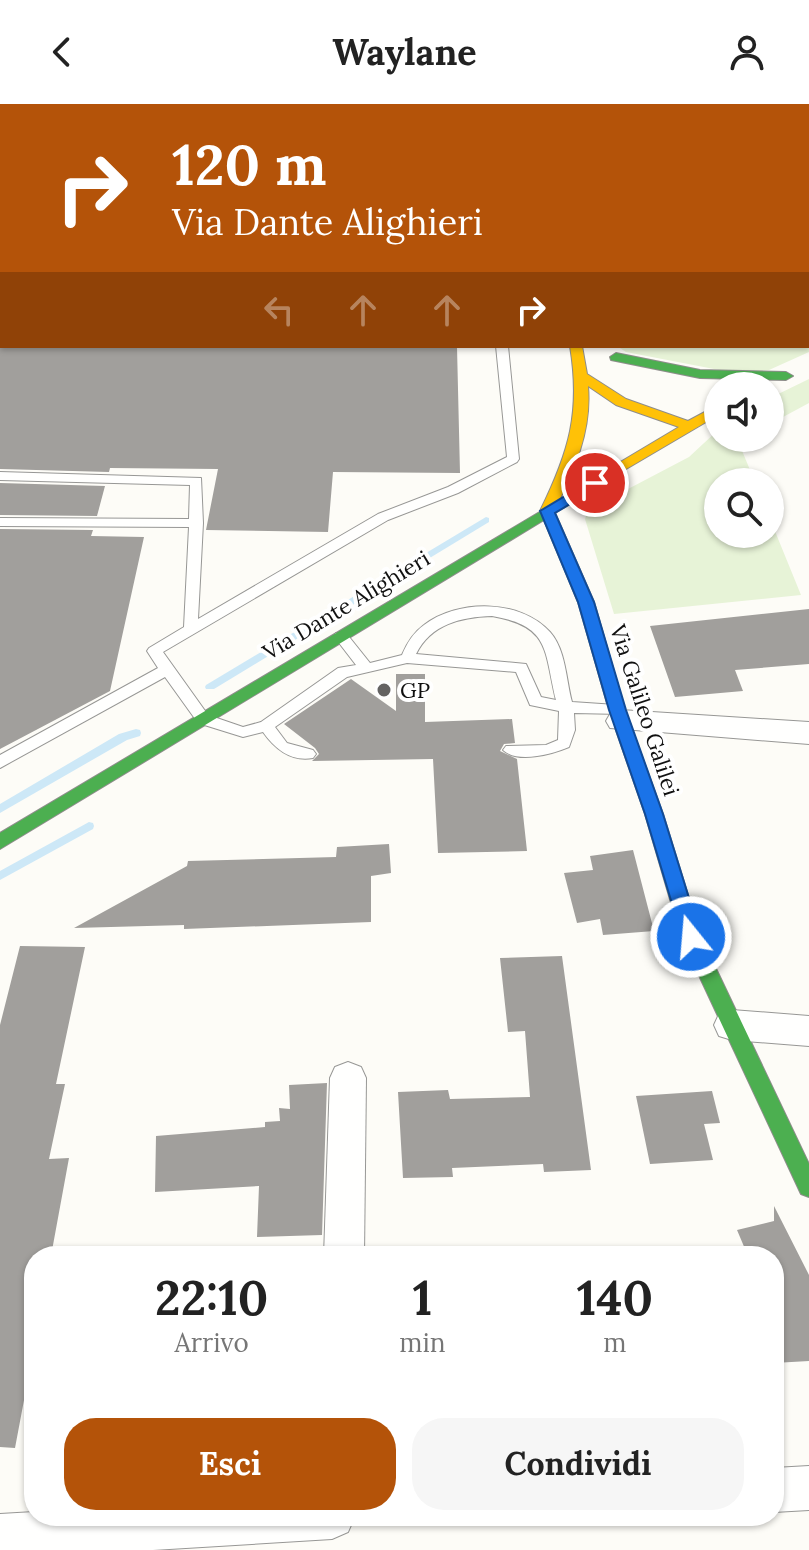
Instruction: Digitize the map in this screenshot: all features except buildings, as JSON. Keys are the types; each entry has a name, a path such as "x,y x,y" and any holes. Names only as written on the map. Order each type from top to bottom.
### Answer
{"main road":[{"path":"547,511 576,455 586,417 584,377 577,348"},
{"path":"611,352 691,376 729,379 786,376 809,367"},
{"path":"611,352 647,383"},
{"path":"584,377 608,397 626,406 689,426"},
{"path":"668,400 689,426"},
{"name":"Via Dante Alighieri","path":"0,842 704,417"},
{"name":"Via Galileo Galilei","path":"547,511 586,602 619,716 654,814 691,937 809,1187"}],"street":[{"path":"619,716 809,733"},
{"path":"732,1025 809,1031"},
{"path":"344,1246 348,1078"},
{"path":"784,1489 809,1488"},
{"path":"0,1537 174,1526"}],"lane":[{"path":"502,348 513,459 453,490 383,517 154,651 203,719 243,732 266,726 343,672 407,658 521,667 535,701 619,716"},
{"path":"0,476 197,481 191,630"},
{"path":"0,522 196,523"},
{"path":"407,658 411,642 435,624 461,613 518,617 547,637 554,654 570,730 564,743 547,750 511,750"},
{"path":"341,636 367,669"},
{"path":"0,762 166,670"},
{"path":"266,726 282,747 308,754"}],"green space":[{"path":"620,348 809,348 809,352 769,370 730,372 626,352"},
{"path":"809,379 809,403 784,416 784,391"},
{"path":"704,443 704,452 743,452 749,468 704,468 704,548 782,548 801,595 614,614 585,519 588,510 689,457"}],"waterway":[{"path":"210,687 486,520"},
{"path":"0,809 123,737 136,733"},
{"path":"0,876 89,826"}],"traffic: fast":[{"path":"616,357 700,374 786,376"},
{"path":"0,842 570,498"},
{"path":"547,511 586,602 617,710 654,814 691,937 809,1187"}],"traffic: slow":[{"path":"547,511 567,469 579,431 582,392 576,348"},
{"path":"584,377 621,402 689,426"},
{"path":"570,498 704,417"}],"place":[{"name":"GP","path":"384,690"}],"route":[{"path":"595,483 547,511 586,602 617,710 654,814 691,937"}]}
